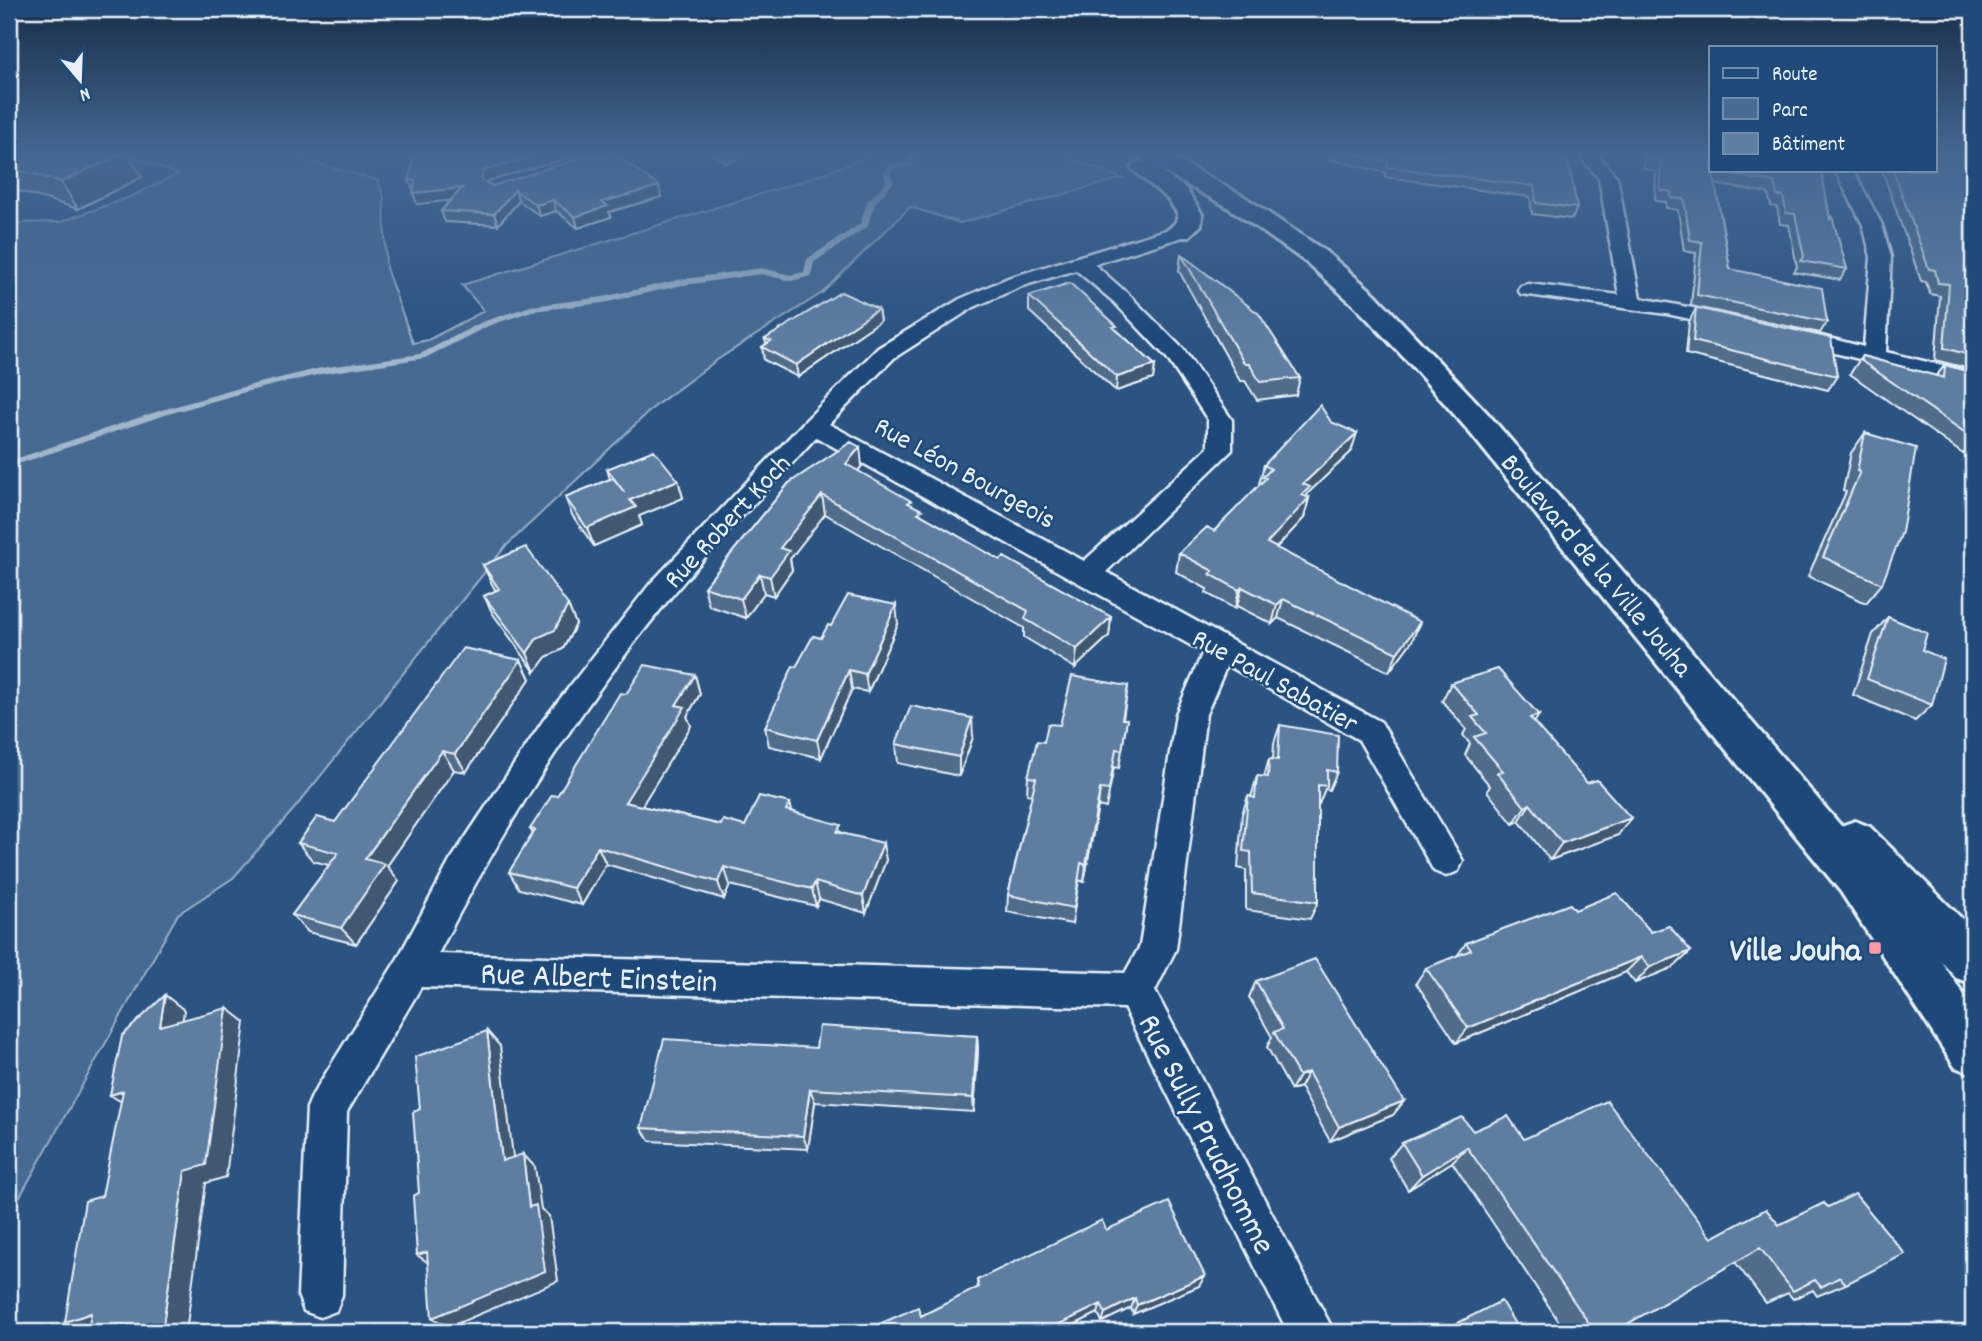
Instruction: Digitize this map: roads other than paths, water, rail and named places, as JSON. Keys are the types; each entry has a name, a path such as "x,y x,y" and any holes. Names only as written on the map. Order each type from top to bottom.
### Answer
{"main road":[{"path":"1179,232 1188,225 1190,217"},
{"name":"Boulevard de la Ville Jouha","path":"1257,217 1297,243 1365,299 1478,422 1857,878 1973,1050"},
{"name":"Boulevard de la Ville Jouha","path":"1287,217 1314,234 1413,321 1457,369 1778,755 1882,870 1973,962"}],"street":[{"path":"1615,217 1631,304"},
{"path":"1866,217 1879,245 1881,274 1874,327 1875,354"},
{"name":"Rue Robert Koch","path":"411,970 462,872 556,727 660,591 813,426 886,354 967,303 1015,282 1179,232"},
{"path":"1079,262 1121,298 1175,354 1220,420 1220,450 1087,575"},
{"path":"1528,290 1667,308 1875,354 1973,380"},
{"name":"Rue Léon Bourgeois","path":"813,426 1087,575"},
{"name":"Rue Paul Sabatier","path":"1087,575 1370,731 1446,861"},
{"name":"Rue Sully Prudhomme","path":"1220,647 1191,714 1158,949 1135,991 1312,1332"},
{"path":"320,1294 327,1108 411,970"},
{"name":"Rue Albert Einstein","path":"411,970 1135,991"}],"waterway":[{"path":"9,464 165,412 246,389 321,371 422,356 485,324 531,309 603,300 678,283 761,271 791,278 808,274 810,261 864,225 867,217"}],"place":[{"name":"Ville Jouha","path":"1875,948"}]}
